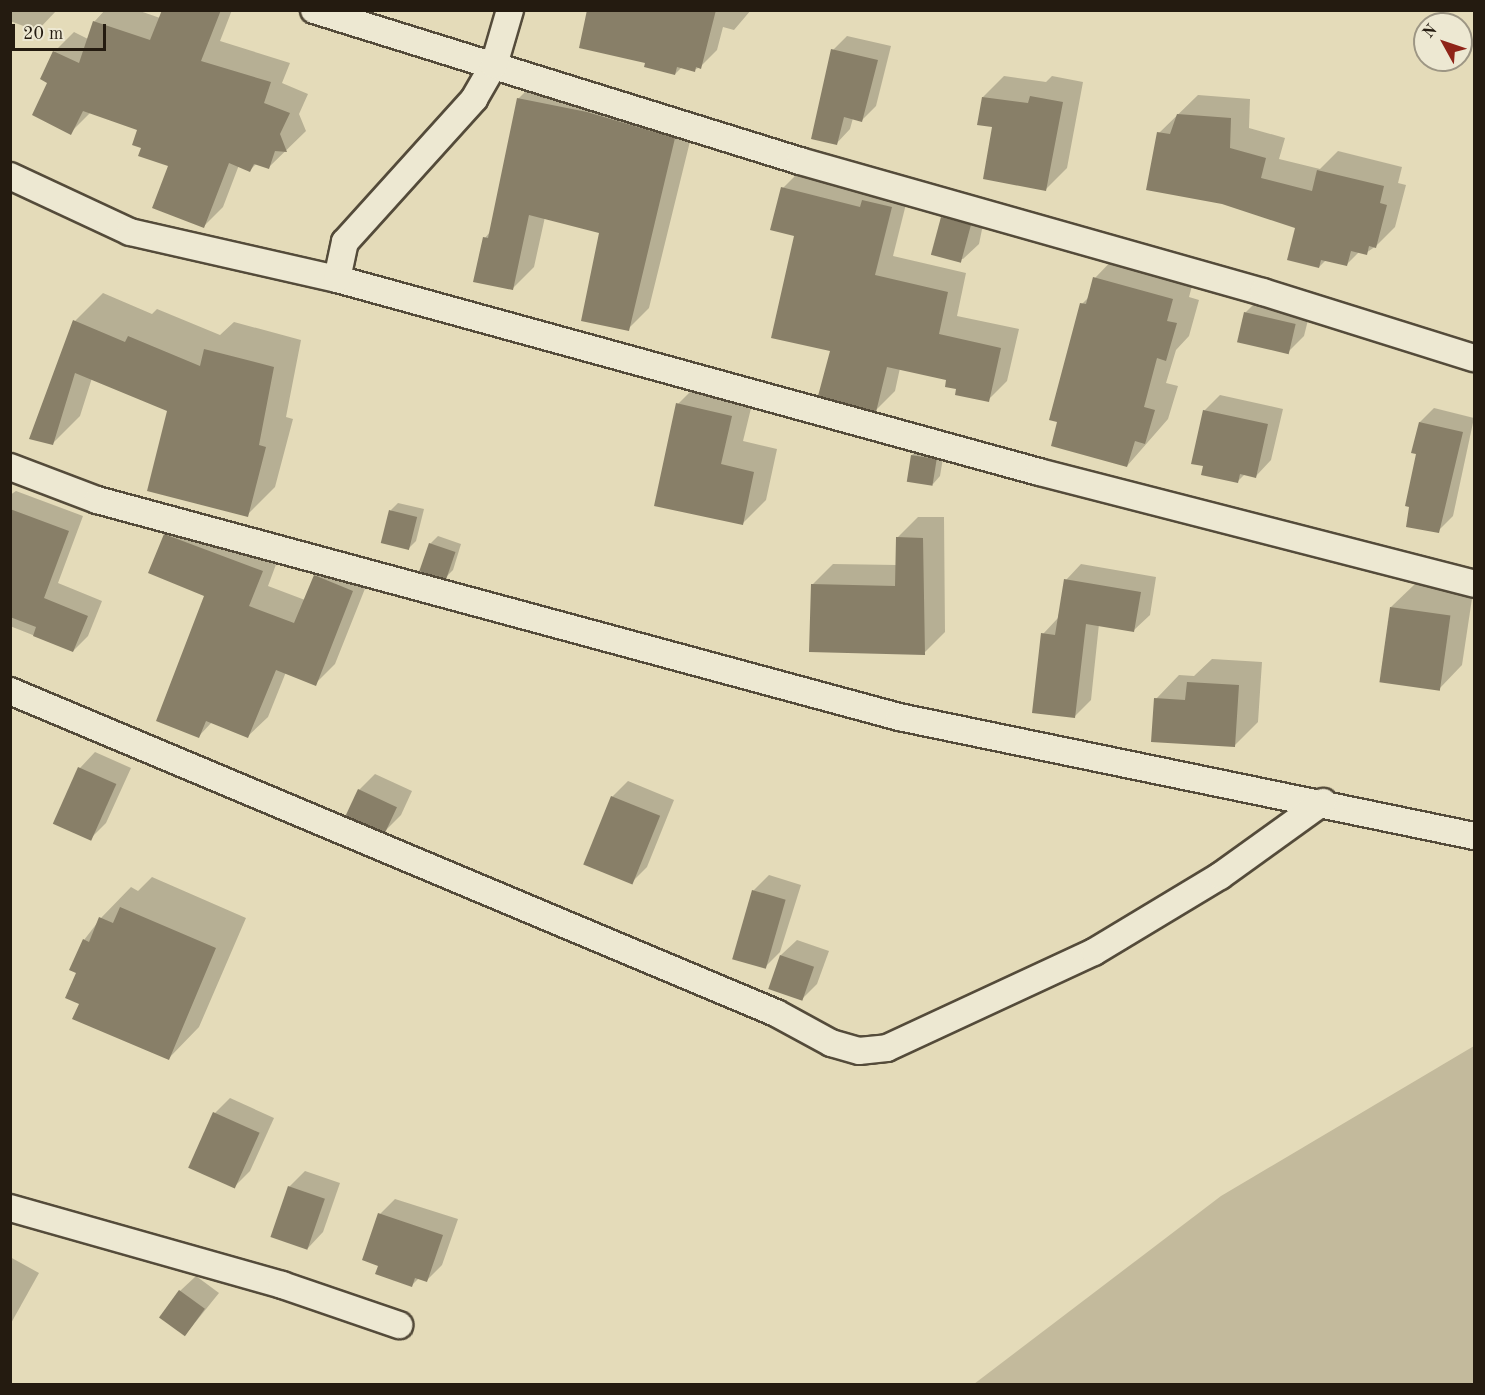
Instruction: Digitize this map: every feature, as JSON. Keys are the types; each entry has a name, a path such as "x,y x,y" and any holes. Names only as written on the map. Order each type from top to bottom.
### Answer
{"street":[{"path":"314,10 800,161 1251,289 1474,358"},
{"path":"337,279 345,242 474,99 494,65 510,10"},
{"path":"10,176 130,232 337,279 1028,469 1474,584"},
{"path":"10,466 97,500 899,717 1323,802 1474,836"},
{"path":"10,691 776,1013 831,1043 859,1051 887,1048 1094,951 1220,876 1323,802"},
{"path":"10,1208 282,1285 399,1325"}],"shaded area":[{"path":"1474,1046 1474,1384 974,1384 1221,1196"}],"building":[{"path":"162,10 221,10 201,61 271,82 264,103 290,113 280,134 287,152 275,151 269,169 254,164 250,172 229,163 204,228 152,208 168,166 138,156 141,148 132,145 137,130 83,111 71,135 32,115 47,83 40,79 53,51 79,63 93,21 150,40"},
{"path":"587,10 716,10 701,69 696,67 695,72 677,67 675,75 644,67 645,63 579,48"},
{"path":"831,49 878,60 862,122 844,117 837,145 811,139"},
{"path":"1030,96 1063,102 1046,191 983,179 992,127 977,125 982,97 1028,103"},
{"path":"517,98 587,112 675,138 629,331 581,321 599,233 529,215 513,290 473,282 483,237 488,238"},
{"path":"1177,114 1231,118 1230,148 1266,158 1261,178 1312,191 1317,170 1384,186 1380,203 1387,205 1376,248 1369,246 1367,255 1351,251 1347,266 1321,260 1319,268 1287,260 1295,228 1222,204 1146,190 1157,132 1170,134"},
{"path":"781,187 860,207 862,200 892,207 875,275 948,292 939,334 1001,348 989,402 955,395 956,389 945,387 946,380 887,367 876,412 818,396 830,351 771,338 794,236 770,230"},
{"path":"941,217 971,225 961,263 931,255"},
{"path":"1093,277 1173,299 1167,321 1177,323 1166,361 1157,358 1144,407 1155,410 1145,444 1135,441 1127,467 1051,446 1057,422 1049,420 1080,303 1086,304"},
{"path":"1244,312 1296,324 1289,354 1237,342"},
{"path":"73,320 125,342 128,336 200,366 204,349 274,367 259,445 266,447 248,517 147,491 167,411 75,373 53,445 29,439"},
{"path":"676,403 732,416 721,464 754,472 743,525 654,506"},
{"path":"1203,410 1268,424 1256,478 1240,474 1238,483 1201,475 1203,466 1191,464"},
{"path":"1419,422 1463,432 1439,533 1406,527 1409,507 1405,506 1416,454 1411,453"},
{"path":"911,455 937,459 932,486 907,482"},
{"path":"10,509 69,531 44,598 88,616 73,652 33,636 36,627 10,617"},
{"path":"389,510 417,517 409,550 381,543"},
{"path":"164,534 263,571 249,606 294,623 314,575 353,591 316,686 276,670 248,738 206,721 199,738 156,721 204,596 148,573"},
{"path":"896,537 923,538 925,655 809,652 811,584 895,586"},
{"path":"429,543 455,552 446,580 419,571"},
{"path":"1064,579 1141,592 1134,632 1086,624 1075,718 1032,713 1041,633 1055,635"},
{"path":"1390,607 1450,615 1440,691 1379,682"},
{"path":"1187,682 1239,685 1235,747 1151,742 1154,698 1185,700"},
{"path":"78,767 116,784 91,841 53,824"},
{"path":"358,789 397,807 384,834 345,816"},
{"path":"611,796 660,816 632,884 583,865"},
{"path":"752,890 786,900 766,969 732,959"},
{"path":"120,907 216,948 169,1060 72,1019 79,1004 65,998 76,973 69,970 83,939 89,942 99,917 113,923"},
{"path":"780,955 814,967 802,1001 768,989"},
{"path":"213,1112 260,1133 235,1188 188,1168"},
{"path":"288,1186 325,1199 307,1250 270,1237"},
{"path":"378,1213 443,1235 427,1282 415,1278 412,1287 375,1274 378,1266 362,1260"},
{"path":"179,1290 205,1309 185,1336 159,1318"}]}
